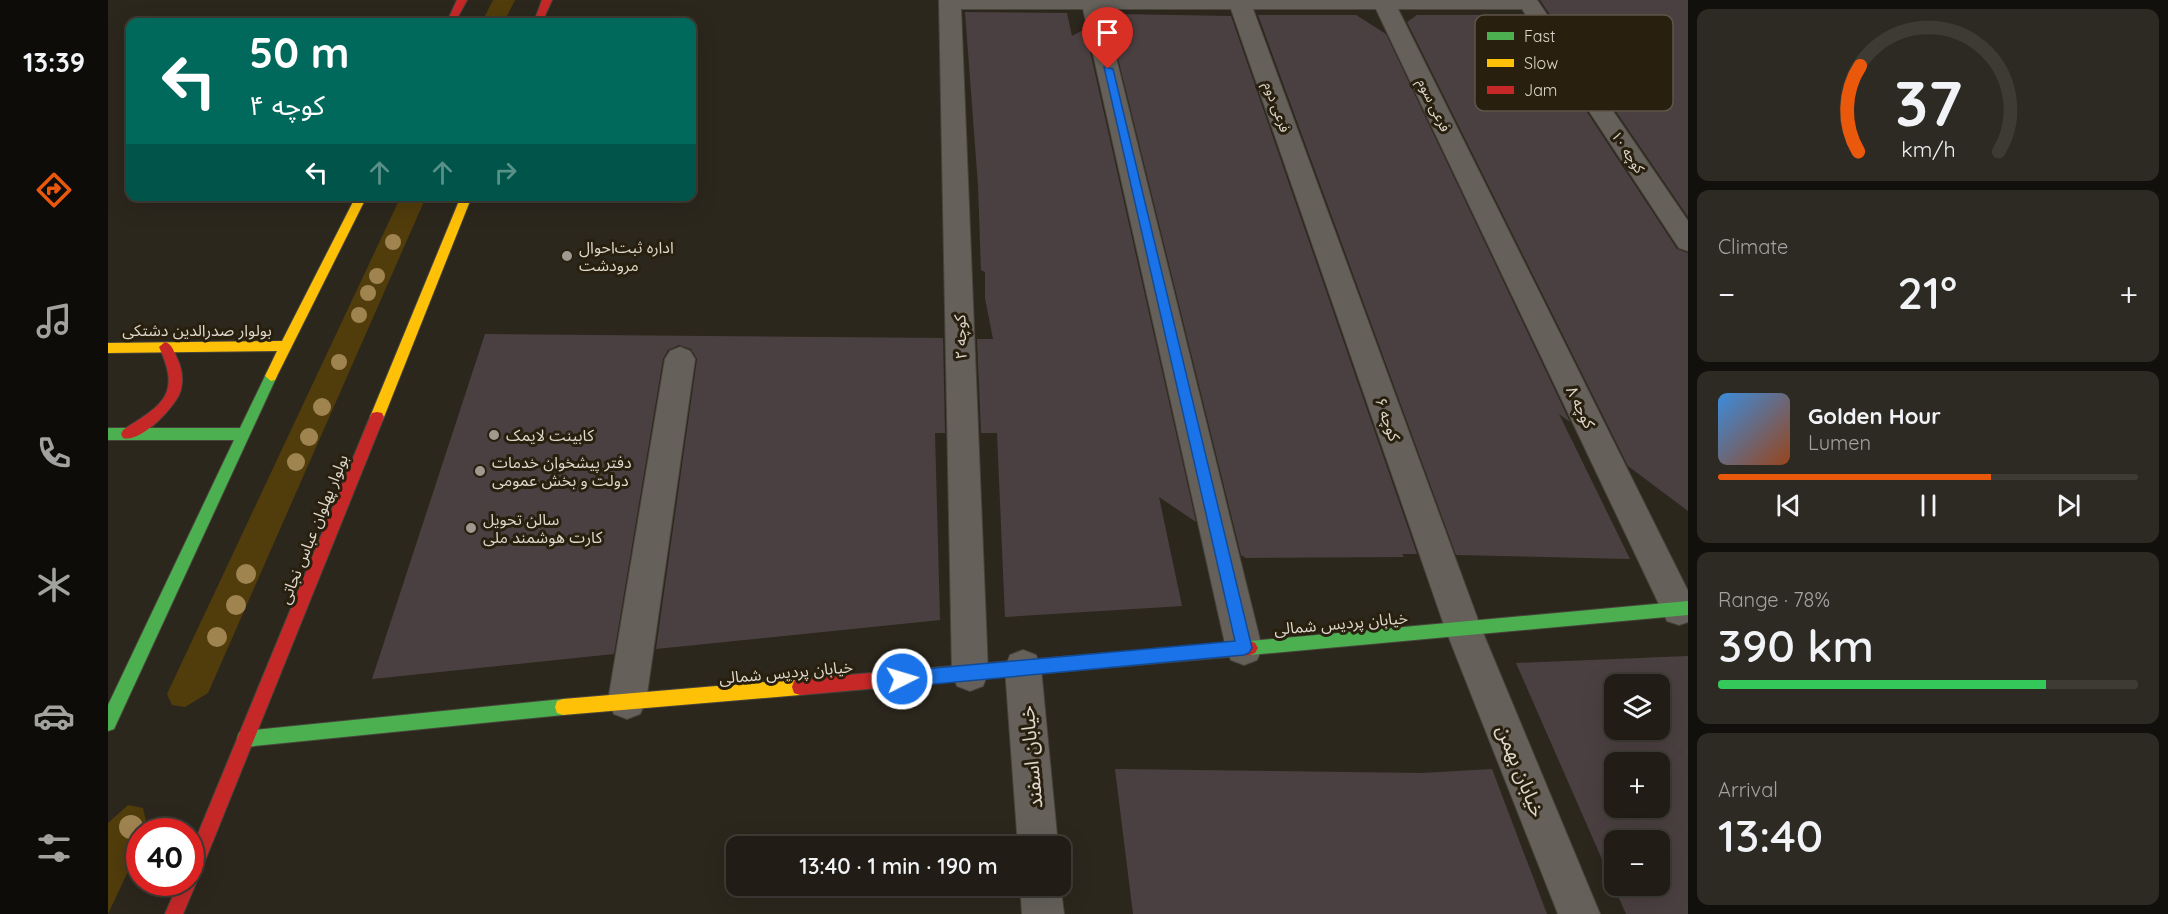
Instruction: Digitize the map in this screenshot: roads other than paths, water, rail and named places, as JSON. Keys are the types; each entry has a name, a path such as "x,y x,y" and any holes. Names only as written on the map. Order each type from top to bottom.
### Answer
{"street":[{"path":"453,18 462,0"},
{"path":"540,18 547,0"},
{"path":"950,2 1386,5 1526,1"},
{"name":"کوچه ۱۰","path":"1526,1 1535,15"},
{"name":"کوچه ۲","path":"950,2 970,673"},
{"path":"1092,4 1244,648"},
{"name":"فرعی دوم","path":"1240,4 1313,209"},
{"name":"فرعی سوم","path":"1386,5 1483,206"},
{"name":"کوچه ۱۰","path":"1600,111 1688,241"},
{"path":"108,723 242,434 359,201"},
{"name":"بولوار پهلوان عباس نجاتی","path":"204,840 465,201"},
{"name":"کوچه ۸","path":"1483,206 1683,608"},
{"name":"کوچه ۶","path":"1313,209 1463,628"},
{"name":"بولوار صدرالدین دشتکی","path":"108,348 286,346"},
{"path":"128,434 156,417 170,403 181,379 175,360 165,347"},
{"path":"627,701 680,359"},
{"path":"108,434 242,434"},
{"name":"خیابان پردیس شمالی","path":"245,739 627,701 1023,669 1683,608"},
{"name":"خیابان بهمن","path":"1463,628 1579,914"},
{"name":"خیابان اسفند","path":"1023,669 1037,836"},
{"path":"174,914 182,896"},
{"path":"1042,896 1043,914"}],"place":[{"name":"اداره ثبت‌احوال مرودشت","path":"567,256"},
{"name":"کابینت لایمک","path":"494,435"},
{"name":"دفتر پیشخوان خدمات دولت و بخش عمومی","path":"480,471"},
{"name":"سالن تحویل کارت هوشمند ملی","path":"471,528"}]}
